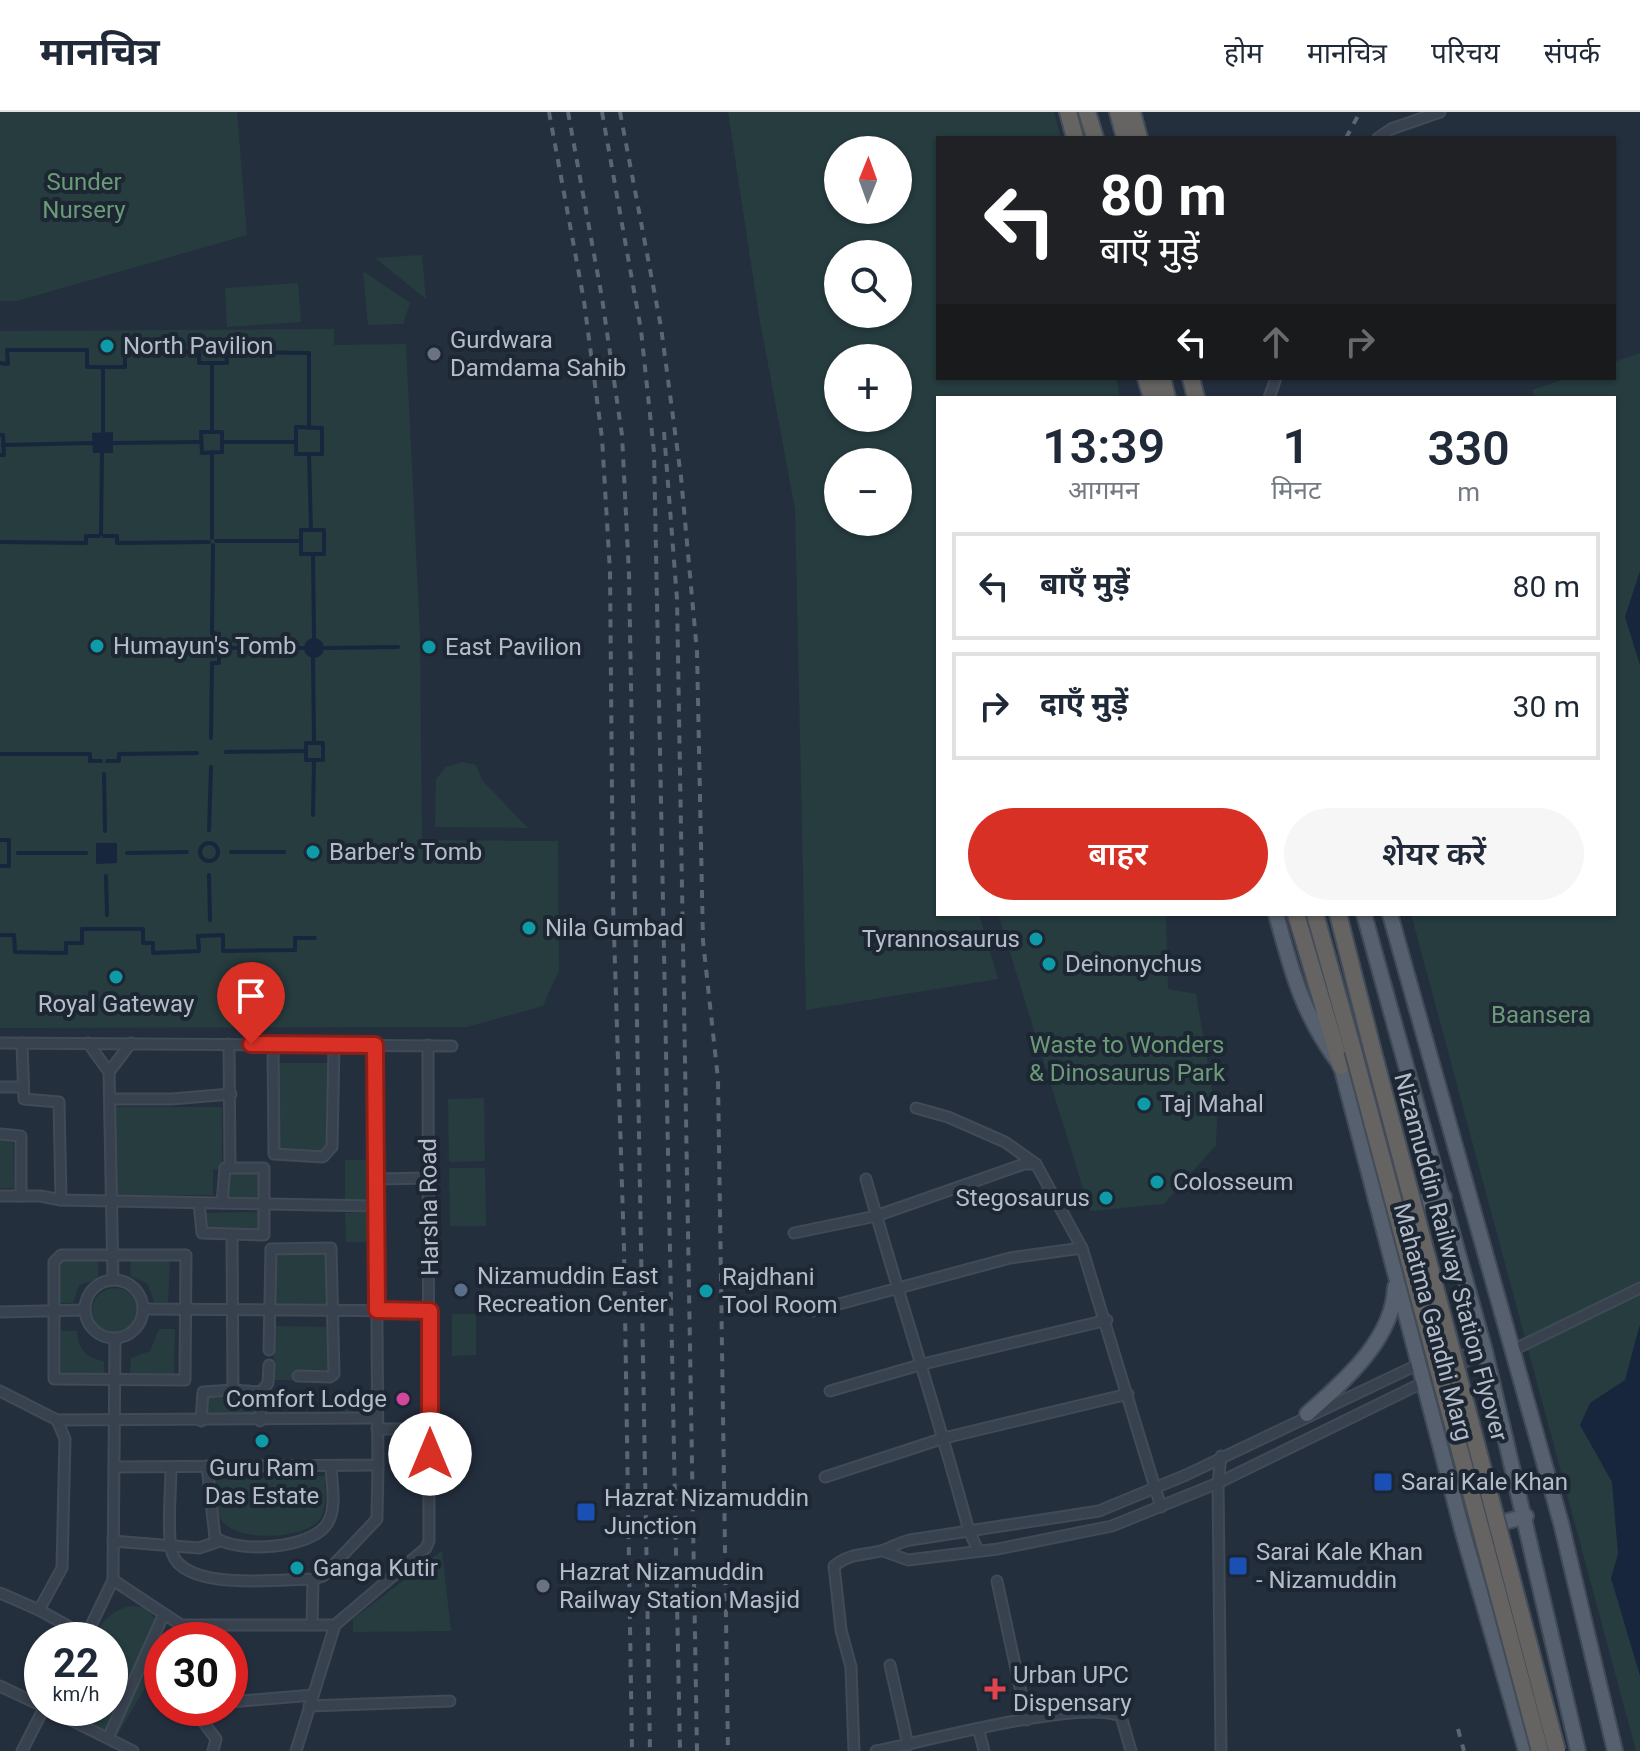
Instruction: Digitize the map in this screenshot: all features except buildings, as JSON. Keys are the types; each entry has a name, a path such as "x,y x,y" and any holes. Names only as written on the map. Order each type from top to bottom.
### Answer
{"highway":[{"path":"1068,112 1074,136"},
{"path":"1078,112 1082,136"},
{"path":"1087,112 1094,136"},
{"path":"1118,112 1124,136"},
{"path":"1132,112 1138,136"},
{"path":"1297,916 1341,1066"},
{"name":"Nizamuddin Railway Station Flyover","path":"1316,916 1540,1751"},
{"name":"Nizamuddin Railway Station Flyover","path":"1338,916 1557,1751"}],"main road":[{"name":"Mahatma Gandhi Marg","path":"1277,916 1297,992 1317,1034 1341,1066 1463,1533 1526,1751"},
{"name":"Mahatma Gandhi Marg","path":"1365,916 1485,1351 1526,1516 1578,1751"},
{"path":"1391,916 1561,1523 1615,1751"},
{"path":"1380,1214 1444,1197"},
{"path":"1307,1414 1343,1382 1375,1343 1390,1318 1395,1274"},
{"path":"1463,1533 1526,1516"}],"street":[{"path":"1381,136 1391,129 1440,112"},
{"path":"0,1043 452,1046"},
{"path":"22,1043 24,1099 56,1099 59,1102 61,1200"},
{"path":"88,1043 109,1072 113,1280"},
{"path":"109,1072 131,1043"},
{"path":"229,1044 230,1168"},
{"path":"273,1044 273,1141 276,1156"},
{"path":"199,1203 201,1232 265,1234 266,1162 276,1156 323,1157 331,1151 334,1045"},
{"path":"171,1467 171,1548 177,1563 188,1573 208,1579 313,1579 323,1576 377,1519 375,1045"},
{"name":"Harsha Road","path":"335,1625 426,1548 430,1529 428,1045"},
{"path":"0,1087 23,1087"},
{"path":"110,1099 171,1099 177,1096 231,1094"},
{"path":"916,1108 948,1117 1005,1142 1036,1164 1082,1248 1107,1320 1161,1507"},
{"path":"0,1134 21,1136 21,1196"},
{"path":"794,1233 876,1216 1024,1164 1036,1164"},
{"path":"222,1203 225,1168 264,1168"},
{"path":"376,1179 429,1178"},
{"path":"866,1179 897,1289 923,1364 969,1531 978,1550"},
{"path":"0,1196 110,1202 376,1206"},
{"path":"232,1235 236,1390"},
{"path":"269,1350 269,1251 275,1247 333,1249 333,1376 298,1376"},
{"path":"813,1311 1010,1258 1082,1248"},
{"path":"186,1255 187,1309 185,1380 54,1379 57,1256 186,1255"},
{"path":"113,1280 131,1285 144,1309 132,1332 115,1339 91,1327 85,1310 96,1286 113,1280"},
{"path":"1511,1351 1640,1288"},
{"path":"144,1309 430,1311"},
{"path":"0,1312 85,1310"},
{"path":"830,1391 923,1364 1107,1320"},
{"path":"93,1622 113,1580 115,1339"},
{"path":"854,1751 851,1667 841,1630 834,1566 848,1555 883,1551 900,1542 1078,1517 1157,1487 1419,1364 1485,1351"},
{"path":"883,1551 908,1560 1087,1533 1218,1483 1425,1384 1485,1351"},
{"path":"236,1390 238,1365"},
{"path":"260,1421 261,1392 268,1383 269,1365"},
{"path":"0,1391 57,1420 64,1429 63,1561 39,1610"},
{"path":"201,1421 203,1392 261,1392"},
{"path":"825,1477 944,1438 1128,1394"},
{"path":"57,1420 260,1421 377,1424 430,1429"},
{"path":"1221,1456 1218,1483 1221,1751"},
{"path":"114,1467 331,1468 378,1465"},
{"path":"207,1466 212,1531 220,1541"},
{"path":"113,1541 199,1548 220,1541 261,1545 308,1540 329,1522 333,1492 331,1468"},
{"path":"312,1625 313,1579"},
{"path":"113,1580 174,1623 193,1626 335,1625 296,1751"},
{"path":"997,1581 1027,1720"},
{"path":"0,1593 59,1622"},
{"path":"161,1622 163,1616"},
{"path":"108,1738 144,1663"},
{"path":"890,1665 908,1745"},
{"path":"0,1686 24,1697"},
{"path":"248,1700 313,1695"},
{"path":"309,1706 450,1701"},
{"path":"876,1751 1077,1712 1121,1716 1131,1751"},
{"path":"22,1751 37,1726"},
{"path":"84,1726 133,1751"},
{"path":"206,1726 216,1739 213,1751"},
{"path":"979,1731 984,1751"}],"green space":[{"name":"Sunder Nursery","path":"0,112 237,112 247,235 17,301 0,301"},
{"path":"728,112 1054,112 1060,136 936,136 936,380 1116,380 1120,396 936,396 936,916 980,916 998,979 806,1010 795,509 759,316"},
{"path":"422,255 426,299 375,258"},
{"path":"363,271 410,303 403,324 368,325"},
{"path":"298,283 301,322 227,327 225,288"},
{"path":"334,329 334,345 406,344 420,634 422,840 558,841 559,970 543,1006 467,1027 0,1028 0,331"},
{"name":"Baansera","path":"1640,353 1640,1751 1636,1751 1412,916 1616,916 1616,396 1534,396 1532,390 1561,380 1616,380 1616,361"},
{"path":"463,762 476,765 482,780 528,828 435,827 436,779 446,767"},
{"name":"Waste to Wonders & Dinosaurus Park","path":"999,916 1166,916 1168,989 1196,994 1217,1118 1216,1145 1164,1204 1090,1211"},
{"path":"274,1063 329,1063 328,1144 315,1161 280,1158 274,1148"},
{"path":"484,1098 485,1161 449,1162 448,1099"},
{"path":"114,1107 222,1107 222,1169 213,1170 213,1195 116,1196"},
{"path":"0,1137 13,1137 14,1188 0,1188"},
{"path":"345,1160 370,1160 370,1202 345,1202"},
{"path":"449,1168 485,1168 486,1226 450,1226"},
{"path":"227,1173 258,1173 258,1197 227,1197"},
{"path":"258,1212 258,1229 204,1229 204,1213"},
{"path":"369,1212 369,1242 346,1242 345,1213"},
{"path":"272,1251 331,1251 330,1305 272,1304"},
{"path":"131,1257 170,1259 168,1302 154,1302 148,1284 130,1276"},
{"path":"58,1259 98,1259 98,1279 79,1285 73,1303 59,1303"},
{"path":"115,1288 131,1295 138,1311 131,1327 115,1334 99,1327 92,1311 99,1295"},
{"path":"452,1314 476,1314 476,1355 452,1356"},
{"path":"274,1326 332,1327 332,1381 273,1380"},
{"path":"159,1329 175,1329 174,1374 130,1373 131,1358 150,1351"},
{"path":"61,1331 77,1331 84,1352 104,1361 104,1376 61,1376"},
{"path":"339,1391 371,1391 371,1415 339,1415"},
{"path":"204,1398 256,1398 256,1417 204,1417"},
{"path":"325,1476 323,1514 312,1526 300,1531 271,1536 242,1532 230,1528 217,1511 214,1479"},
{"path":"442,1551 451,1631 353,1632 353,1619"},
{"path":"132,1606 147,1608 156,1622 144,1622 144,1689 128,1717 128,1622 104,1622 119,1610"},
{"path":"94,1726 123,1726 116,1738"}],"water":[{"path":"113,432 113,453 93,453 92,433"},
{"path":"1640,571 1640,665 1625,617"},
{"path":"314,638 321,641 324,648 321,655 314,658 307,655 304,648 307,641"},
{"path":"96,843 117,843 117,863 96,864"},
{"path":"1640,1324 1640,1676 1611,1578 1618,1554 1612,1482 1580,1425 1590,1403 1625,1380"}],"waterway":[{"path":"0,363 8,364 7,350 87,350 87,367 125,367 125,351 199,352 199,363 227,363 226,352 309,353 309,428"},
{"path":"212,363 212,432"},
{"path":"103,370 103,433"},
{"path":"296,427 322,428 322,454 296,454 296,427"},
{"path":"201,432 222,432 222,452 202,453 201,432"},
{"path":"0,435 3,435 4,455 0,455"},
{"path":"113,443 200,442"},
{"path":"224,442 294,442"},
{"path":"3,445 93,443"},
{"path":"212,452 212,538"},
{"path":"101,534 102,453"},
{"path":"309,454 311,529"},
{"path":"301,530 324,530 324,554 301,554 301,530"},
{"path":"0,542 86,543 86,536 99,536"},
{"path":"104,536 117,536 117,543 209,542"},
{"path":"216,541 301,541"},
{"path":"213,545 212,633 219,634 219,645"},
{"path":"313,555 314,639"},
{"path":"323,648 398,647"},
{"path":"222,648 305,648"},
{"path":"211,738 212,663 219,663 219,651"},
{"path":"313,657 314,742"},
{"path":"306,743 323,743 323,760 306,760 306,743"},
{"path":"226,752 305,751"},
{"path":"107,761 119,761 119,754 197,753"},
{"path":"0,754 90,754 90,761 101,761"},
{"path":"313,815 314,760"},
{"path":"209,830 211,767"},
{"path":"104,774 105,831"},
{"path":"0,840 9,840 9,866 0,866"},
{"path":"205,843 213,843 218,852 216,859 205,861 200,856 200,848 205,843"},
{"path":"127,853 187,852"},
{"path":"231,852 284,852"},
{"path":"18,853 86,853"},
{"path":"209,875 210,920"},
{"path":"106,876 107,915"},
{"path":"0,935 14,935 15,952 66,953 66,943 82,943 82,929 143,929 143,943 153,943 153,953 199,951 198,936 223,935 223,951 295,950 295,938 315,938"}],"railway":[{"path":"549,112 584,301 602,438 610,572 613,902 624,1249 632,1751"},
{"path":"568,112 602,298 622,435 629,574 650,1751"},
{"path":"602,112 641,330 654,452 680,1751"},
{"path":"620,112 661,327 681,477 697,652 703,941 718,1079 728,1751"},
{"path":"1347,136 1360,112"},
{"path":"664,432 677,599 697,1751"},
{"path":"1458,1729 1464,1751"}],"place":[{"name":"North Pavilion","path":"107,346"},
{"name":"Gurdwara Damdama Sahib","path":"434,354"},
{"name":"Humayun's Tomb","path":"97,646"},
{"name":"East Pavilion","path":"429,647"},
{"name":"Barber's Tomb","path":"313,852"},
{"name":"Nila Gumbad","path":"529,928"},
{"name":"Tyrannosaurus","path":"1036,939"},
{"name":"Deinonychus","path":"1049,964"},
{"name":"Royal Gateway","path":"116,977"},
{"name":"Taj Mahal","path":"1144,1104"},
{"name":"Colosseum","path":"1157,1182"},
{"name":"Stegosaurus","path":"1106,1198"},
{"name":"Nizamuddin East Recreation Center","path":"461,1290"},
{"name":"Rajdhani Tool Room","path":"706,1291"},
{"name":"Comfort Lodge","path":"403,1399"},
{"name":"Guru Ram Das Estate","path":"262,1441"},
{"name":"Sarai Kale Khan","path":"1383,1482"},
{"name":"Hazrat Nizamuddin Junction","path":"586,1512"},
{"name":"Sarai Kale Khan - Nizamuddin","path":"1238,1566"},
{"name":"Ganga Kutir","path":"297,1568"},
{"name":"Hazrat Nizamuddin Railway Station Masjid","path":"543,1586"},
{"name":"Urban UPC Dispensary","path":"995,1689"}],"route":[{"path":"251,1044 375,1045 377,1310 430,1311 430,1454"}]}
